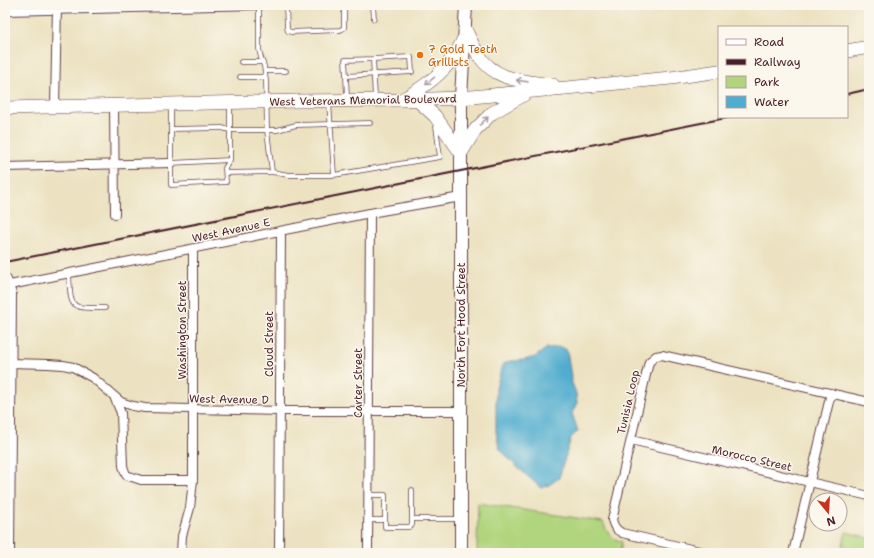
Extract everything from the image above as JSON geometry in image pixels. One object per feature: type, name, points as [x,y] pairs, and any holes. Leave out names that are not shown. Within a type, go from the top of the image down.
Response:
[{"type":"main road","name":"North Fort Hood Street","points":[[460,553],[461,98],[466,5]]},
{"type":"main road","points":[[464,34],[479,56],[499,75],[509,79],[574,88]]},
{"type":"main road","points":[[401,100],[424,86],[440,72],[452,59],[464,34]]},
{"type":"main road","points":[[848,51],[869,48]]},
{"type":"main road","name":"West Veterans Memorial Boulevard","points":[[5,108],[461,98],[671,78],[718,71]]},
{"type":"main road","points":[[416,99],[435,116],[461,153],[475,130],[492,113],[528,92]]},
{"type":"main road","points":[[6,284],[10,294],[6,492],[8,553]]},
{"type":"street","points":[[5,11],[57,8],[259,5]]},
{"type":"street","points":[[55,106],[57,8]]},
{"type":"street","points":[[114,105],[115,214]]},
{"type":"street","points":[[5,167],[171,163]]},
{"type":"street","name":"West Avenue E","points":[[6,284],[193,249],[370,213],[461,197]]},
{"type":"street","name":"Carter Street","points":[[368,553],[370,213]]},
{"type":"street","name":"Cloud Street","points":[[279,553],[281,231]]},
{"type":"street","name":"Washington Street","points":[[181,553],[182,536],[190,508],[193,480],[193,249]]},
{"type":"street","name":"Tunisia Loop","points":[[708,553],[622,533],[613,526],[612,520],[649,362],[656,356],[662,355],[869,402]]},
{"type":"street","name":"West Avenue D","points":[[9,363],[48,364],[73,367],[93,378],[121,402],[145,408],[280,411],[461,411]]},
{"type":"street","points":[[793,553],[831,393]]},
{"type":"street","points":[[113,396],[121,413],[123,466],[126,475],[141,480],[193,480]]},
{"type":"street","name":"Morocco Street","points":[[631,440],[869,496]]},
{"type":"lane","points":[[264,5],[259,5],[259,49],[265,71],[267,130],[272,172]]},
{"type":"lane","points":[[286,5],[287,28],[288,31],[291,32],[340,30],[344,28],[344,5]]},
{"type":"lane","points":[[373,5],[374,19]]},
{"type":"lane","points":[[346,76],[412,72],[411,56],[345,60],[347,101]]},
{"type":"lane","points":[[373,59],[375,100]]},
{"type":"lane","points":[[241,62],[262,62]]},
{"type":"lane","points":[[265,71],[286,71]]},
{"type":"lane","points":[[240,77],[265,77]]},
{"type":"lane","points":[[328,101],[334,176]]},
{"type":"lane","points":[[171,104],[171,185],[226,182],[225,168],[230,160],[230,103]]},
{"type":"lane","points":[[226,173],[272,172],[289,176],[334,176],[440,157],[435,116]]},
{"type":"lane","points":[[171,128],[276,130],[296,125],[370,123]]},
{"type":"lane","points":[[171,163],[230,160]]},
{"type":"lane","points":[[69,272],[70,295],[72,303],[76,307],[105,308]]},
{"type":"lane","points":[[369,495],[385,495],[385,527],[409,527],[412,525],[412,490]]},
{"type":"lane","points":[[412,519],[461,519]]},
{"type":"lane","points":[[368,520],[385,520]]},
{"type":"green space","points":[[478,503],[603,522],[610,535],[622,542],[620,553],[477,553]]},
{"type":"green space","points":[[846,532],[869,538],[869,553],[841,553]]},
{"type":"water","points":[[561,347],[567,350],[572,383],[576,393],[577,403],[572,413],[578,431],[571,438],[559,478],[549,485],[541,488],[515,465],[499,448],[496,432],[496,388],[502,365],[510,361],[524,360],[535,357],[547,348]]},
{"type":"railway","points":[[848,94],[869,89]]},
{"type":"railway","points":[[5,262],[726,118]]},
{"type":"place","name":"7 Gold Teeth Grillists","points":[[420,55]]}]
